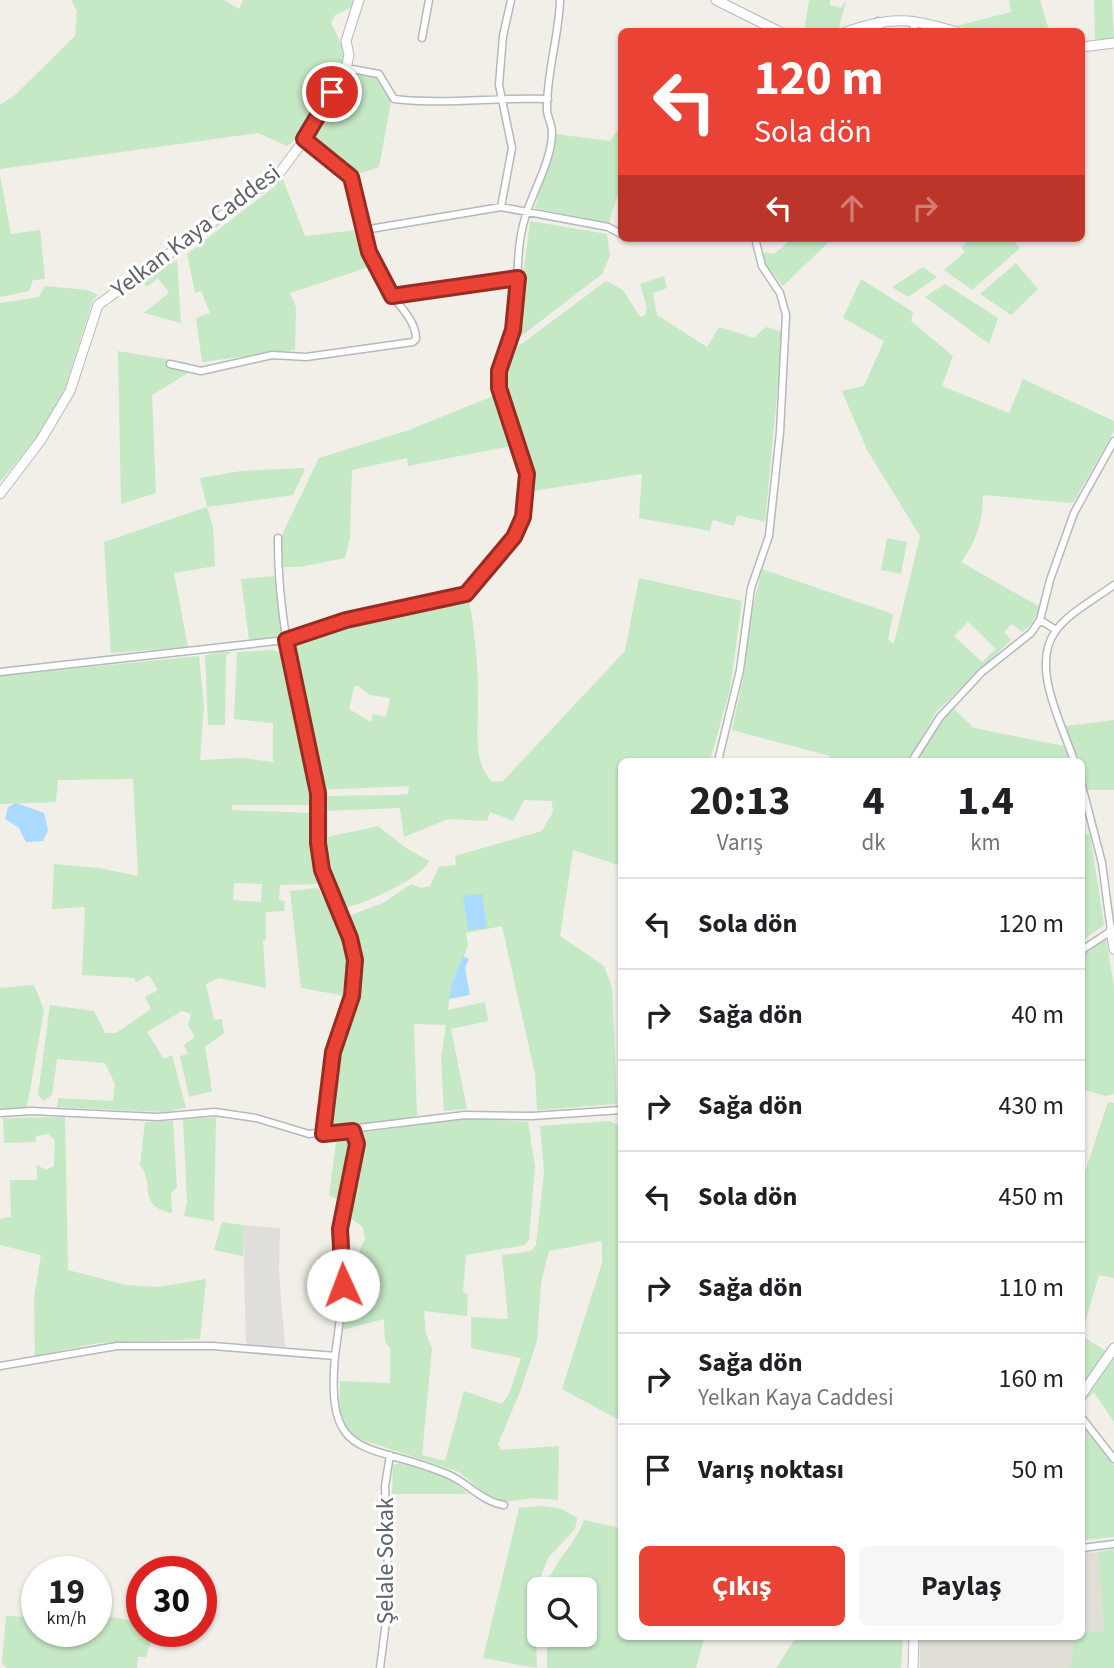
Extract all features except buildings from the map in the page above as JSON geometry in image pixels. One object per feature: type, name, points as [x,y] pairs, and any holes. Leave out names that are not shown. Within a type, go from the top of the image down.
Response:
[{"type":"street","name":"Yelkan Kaya Caddesi","points":[[0,494],[41,440],[70,391],[98,305],[278,175],[304,139],[346,68],[349,55],[346,41],[359,0]]},
{"type":"street","points":[[422,38],[429,0]]},
{"type":"street","points":[[500,207],[512,148],[500,97],[503,36],[511,0]]},
{"type":"street","points":[[0,672],[286,640],[346,620],[466,594],[514,537],[524,510],[527,474],[499,388],[499,371],[513,330],[527,213],[552,131],[547,113],[560,0]]},
{"type":"street","points":[[716,0],[772,28]]},
{"type":"street","points":[[912,20],[914,28]]},
{"type":"street","points":[[858,28],[878,21],[912,20],[942,28]]},
{"type":"street","points":[[878,21],[879,28]]},
{"type":"street","points":[[1085,47],[1114,43]]},
{"type":"street","points":[[346,68],[379,74],[394,99],[420,102],[500,97],[548,99]]},
{"type":"street","points":[[170,364],[201,371],[272,355],[306,357],[413,342],[416,339],[415,330],[392,296],[369,252],[351,177],[304,139]]},
{"type":"street","points":[[363,230],[500,207],[608,227],[618,232]]},
{"type":"street","points":[[719,758],[740,670],[751,589],[769,536],[780,432],[786,315],[780,293],[762,266],[756,242]]},
{"type":"street","points":[[392,296],[518,278]]},
{"type":"street","points":[[914,758],[940,717],[982,672],[1031,633],[1040,620],[1050,580],[1074,513],[1114,441]]},
{"type":"street","points":[[278,538],[278,581],[286,640],[318,793],[318,843],[322,870],[350,938],[355,960],[352,996],[333,1052],[323,1134]]},
{"type":"street","points":[[1073,758],[1048,687],[1049,648],[1056,630],[1114,585]]},
{"type":"street","points":[[1040,620],[1056,630]]},
{"type":"street","points":[[1085,798],[1102,863],[1114,949]]},
{"type":"street","points":[[1085,948],[1112,930]]},
{"type":"street","points":[[0,1113],[32,1111],[158,1117],[215,1112],[256,1118],[309,1135],[465,1115],[532,1116],[618,1110]]},
{"type":"street","points":[[353,1131],[357,1151],[340,1229],[344,1268],[335,1356],[334,1408],[338,1424],[349,1438],[445,1473],[490,1501],[504,1505]]},
{"type":"street","points":[[0,1366],[117,1346],[213,1346],[335,1356]]},
{"type":"street","points":[[1085,1390],[1114,1348]]},
{"type":"street","points":[[1085,1422],[1114,1460]]},
{"type":"street","name":"Şelale Sokak","points":[[380,1668],[389,1598],[385,1486],[390,1455]]},
{"type":"street","points":[[1085,1548],[1114,1544]]},
{"type":"street","points":[[914,1640],[914,1668]]},
{"type":"shaded area","points":[[243,1225],[280,1228],[279,1271],[285,1347],[246,1345]]},
{"type":"shaded area","points":[[1098,1552],[1104,1632],[1085,1632],[1085,1553]]},
{"type":"shaded area","points":[[920,1640],[1074,1640],[1070,1668],[920,1668]]},
{"type":"green space","points":[[71,0],[224,0],[239,9],[243,0],[353,0],[352,7],[335,15],[331,23],[343,50],[342,68],[321,106],[287,146],[258,133],[0,169],[0,105],[15,95],[75,36],[77,11]]},
{"type":"green space","points":[[809,0],[830,0],[830,5],[841,8],[846,0],[839,28],[804,28]]},
{"type":"green space","points":[[1009,0],[1040,0],[1048,28],[956,26],[1011,12]]},
{"type":"green space","points":[[1094,0],[1112,0],[1114,39],[1095,39]]},
{"type":"green space","points":[[347,71],[376,77],[391,102],[379,167],[362,173],[354,172],[310,137]]},
{"type":"green space","points":[[618,130],[618,193],[609,223],[535,208],[555,134],[610,141]]},
{"type":"green space","points":[[0,175],[11,234],[40,230],[45,279],[33,280],[29,291],[0,297]]},
{"type":"green space","points":[[282,177],[305,236],[356,230],[372,266],[290,293],[296,307],[295,350],[202,362],[196,318],[210,313],[201,291],[195,293],[187,254],[274,187]]},
{"type":"green space","points":[[530,221],[607,234],[610,256],[602,274],[520,337],[516,332]]},
{"type":"green space","points":[[788,242],[829,242],[783,286],[762,260],[765,252],[774,254]]},
{"type":"green space","points":[[967,242],[1015,242],[1020,248],[972,290],[944,270],[965,252],[961,247]]},
{"type":"green space","points":[[177,260],[181,323],[144,313],[169,293],[158,278],[147,287],[141,279]]},
{"type":"green space","points":[[1016,263],[1038,289],[1011,315],[980,294]]},
{"type":"green space","points":[[923,267],[937,277],[908,297],[892,287]]},
{"type":"green space","points":[[664,276],[667,288],[653,293],[657,315],[707,347],[719,327],[754,338],[766,327],[783,332],[765,522],[737,515],[734,526],[713,520],[710,531],[639,518],[642,474],[533,491],[528,462],[501,388],[512,351],[606,281],[623,290],[640,317],[645,315],[647,307],[640,284]]},
{"type":"green space","points":[[861,279],[913,312],[911,321],[953,356],[942,386],[1009,413],[1023,379],[1114,421],[1114,431],[1073,503],[983,495],[978,531],[961,562],[1040,607],[1028,627],[1022,632],[1012,624],[1004,632],[1011,640],[936,712],[910,758],[829,758],[830,756],[732,730],[745,669],[748,626],[762,569],[893,614],[888,640],[894,644],[920,536],[867,450],[842,391],[864,386],[884,341],[843,318]],"holes":[[[968,622],[996,649],[982,662],[954,636]]]},
{"type":"green space","points":[[945,284],[998,318],[989,344],[925,297]]},
{"type":"green space","points":[[45,286],[87,290],[98,295],[93,300],[63,394],[38,436],[0,482],[0,303],[39,297]]},
{"type":"green space","points":[[118,351],[184,362],[198,367],[152,395],[156,493],[121,504]]},
{"type":"green space","points":[[493,396],[511,446],[408,466],[407,458],[352,470],[350,537],[345,558],[300,567],[281,567],[281,537],[319,458],[409,430]]},
{"type":"green space","points":[[305,470],[293,495],[207,507],[200,478],[241,471]]},
{"type":"green space","points":[[207,507],[213,527],[215,566],[174,573],[188,647],[111,653],[104,542]]},
{"type":"green space","points":[[887,538],[907,542],[901,574],[881,570]]},
{"type":"green space","points":[[274,576],[282,633],[275,637],[249,640],[241,579]]},
{"type":"green space","points":[[639,578],[742,601],[730,689],[711,758],[618,758],[618,865],[573,850],[560,936],[604,966],[612,987],[617,1104],[537,1110],[535,1074],[502,926],[466,933],[468,946],[451,985],[448,1010],[485,1002],[488,1021],[451,1029],[467,1109],[444,1111],[441,1058],[446,1025],[414,1024],[417,1116],[362,1127],[340,1127],[331,1124],[328,1091],[358,976],[356,947],[346,917],[383,903],[411,884],[421,888],[430,886],[439,867],[456,865],[455,856],[542,831],[553,812],[552,801],[524,800],[513,821],[490,812],[487,821],[448,819],[404,837],[400,808],[321,811],[322,796],[408,794],[409,786],[319,790],[291,644],[328,629],[469,600],[477,662],[479,753],[485,773],[492,782],[503,781],[625,651]],"holes":[[[357,685],[370,695],[390,698],[386,717],[373,714],[371,722],[349,709],[354,687]]]},
{"type":"green space","points":[[272,650],[284,653],[313,805],[232,805],[232,810],[313,813],[318,884],[280,885],[279,900],[285,901],[284,911],[266,912],[266,939],[263,940],[266,988],[219,978],[206,984],[214,1020],[222,1019],[224,1033],[205,1047],[212,1091],[189,1097],[180,1056],[188,1054],[184,1045],[195,1037],[188,1025],[191,1014],[182,1011],[147,1032],[164,1059],[172,1055],[186,1108],[164,1112],[57,1107],[58,1098],[113,1101],[115,1084],[105,1063],[57,1059],[52,1095],[43,1101],[38,1095],[50,1005],[94,1011],[105,1033],[116,1033],[151,1009],[145,997],[158,990],[149,975],[136,982],[134,978],[82,975],[85,907],[52,909],[54,864],[99,868],[138,876],[133,779],[58,780],[56,802],[0,804],[0,676],[199,656],[204,707],[200,760],[242,758],[273,762],[273,723],[234,719],[237,652]],"holes":[[[234,883],[262,884],[261,902],[233,900]]]},
{"type":"green space","points":[[231,652],[226,656],[225,725],[208,725],[205,655]]},
{"type":"green space","points":[[954,709],[974,728],[1064,746],[1068,758],[918,758],[943,719]]},
{"type":"green space","points":[[1114,720],[1114,790],[1085,790],[1085,758],[1076,758],[1066,726]]},
{"type":"green space","points":[[378,826],[406,848],[429,861],[404,883],[365,902],[344,908],[329,885],[323,838]]},
{"type":"green space","points":[[1090,834],[1104,925],[1085,939],[1085,835]]},
{"type":"green space","points":[[318,888],[343,940],[348,967],[346,996],[301,988],[290,891]]},
{"type":"green space","points":[[1106,939],[1114,986],[1114,1094],[1106,1096],[1085,1090],[1085,953]]},
{"type":"green space","points":[[34,985],[44,1010],[27,1107],[0,1109],[0,988]]},
{"type":"green space","points":[[1108,1102],[1114,1103],[1114,1278],[1099,1275],[1085,1323],[1085,1172]]},
{"type":"green space","points":[[65,1117],[68,1270],[126,1285],[157,1287],[206,1279],[200,1339],[98,1343],[35,1356],[34,1298],[41,1255],[0,1245],[0,1219],[11,1217],[10,1180],[37,1180],[37,1165],[46,1170],[54,1166],[55,1140],[48,1134],[36,1136],[36,1142],[4,1143],[3,1118]]},
{"type":"green space","points":[[216,1117],[214,1221],[184,1216],[187,1202],[183,1119]]},
{"type":"green space","points":[[463,1118],[528,1122],[535,1166],[529,1239],[525,1245],[466,1255],[463,1292],[468,1294],[467,1316],[424,1311],[426,1334],[432,1348],[422,1455],[445,1461],[464,1391],[502,1404],[509,1394],[521,1358],[471,1348],[471,1317],[508,1319],[502,1255],[531,1251],[536,1245],[544,1172],[540,1126],[610,1121],[618,1125],[618,1419],[562,1389],[602,1263],[602,1241],[549,1251],[541,1283],[537,1341],[520,1392],[498,1444],[501,1450],[559,1446],[558,1500],[535,1498],[501,1502],[488,1496],[459,1472],[351,1436],[339,1420],[340,1381],[390,1383],[390,1348],[385,1342],[384,1319],[342,1330],[346,1260],[356,1259],[365,1239],[363,1227],[347,1216],[362,1151],[360,1133]]},
{"type":"green space","points":[[173,1121],[177,1187],[171,1193],[172,1213],[161,1210],[150,1200],[147,1180],[140,1165],[145,1122]]},
{"type":"green space","points":[[350,1135],[344,1201],[337,1227],[339,1200],[329,1195],[337,1136]]},
{"type":"green space","points":[[222,1222],[243,1225],[243,1256],[214,1250]]},
{"type":"green space","points":[[1085,1338],[1106,1351],[1085,1382]]},
{"type":"green space","points":[[1114,1358],[1114,1422],[1094,1392],[1085,1401],[1085,1396]]},
{"type":"green space","points":[[1085,1430],[1114,1466],[1114,1537],[1085,1540]]},
{"type":"green space","points":[[400,1463],[448,1478],[468,1494],[392,1494],[393,1465]]},
{"type":"green space","points":[[542,1506],[562,1509],[577,1518],[575,1529],[548,1558],[540,1577],[527,1577],[527,1647],[536,1647],[537,1668],[483,1658],[519,1508]]},
{"type":"green space","points":[[584,1520],[618,1527],[618,1640],[704,1640],[696,1668],[547,1668],[547,1647],[597,1647],[597,1577],[550,1577]]},
{"type":"green space","points":[[1114,1549],[1114,1668],[1070,1668],[1074,1640],[1085,1640],[1085,1632],[1104,1632],[1098,1552]]},
{"type":"green space","points":[[6,1616],[21,1616],[21,1647],[112,1647],[112,1617],[126,1619],[126,1647],[149,1647],[146,1657],[138,1657],[137,1668],[6,1668],[2,1662]]},
{"type":"green space","points":[[794,1640],[903,1640],[901,1668],[776,1668]]},
{"type":"water","points":[[16,803],[44,813],[48,830],[43,841],[26,842],[19,828],[5,819],[8,807]]},
{"type":"water","points":[[482,894],[487,928],[468,930],[463,896]]},
{"type":"water","points":[[463,956],[469,959],[465,968],[470,995],[449,999],[451,985]]},
{"type":"route","points":[[332,92],[304,139],[351,177],[369,252],[392,296],[518,278],[513,330],[499,371],[499,388],[528,480],[523,517],[514,537],[466,594],[377,612],[327,625],[286,640],[297,704],[318,793],[318,843],[322,870],[350,938],[355,960],[352,996],[333,1052],[323,1111],[323,1134],[353,1131],[357,1144],[340,1229],[343,1285]]}]
